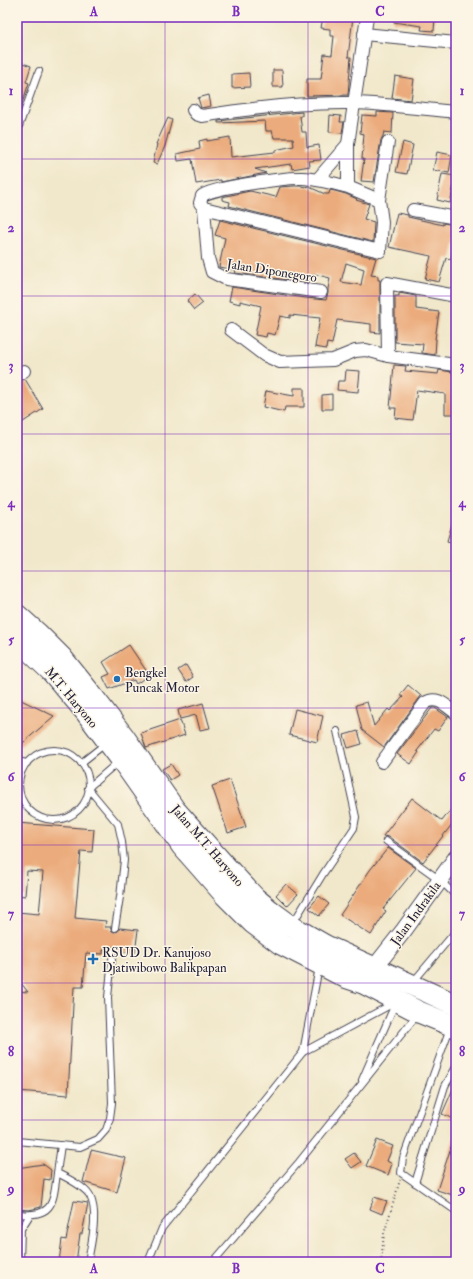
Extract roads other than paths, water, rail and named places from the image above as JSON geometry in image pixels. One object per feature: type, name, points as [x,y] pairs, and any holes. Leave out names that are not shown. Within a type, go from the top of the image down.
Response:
[{"type":"highway","name":"Jalan M.T. Haryono","points":[[17,615],[62,658],[87,689],[182,846],[253,923],[281,944],[345,977],[368,975],[411,984],[454,1019]]},
{"type":"highway","name":"M.T. Haryono","points":[[17,639],[52,672],[108,741],[127,754]]},
{"type":"highway","name":"Jalan M.T. Haryono","points":[[127,754],[175,810],[255,898],[291,926],[326,946],[368,975],[397,1001],[419,1012],[454,1019]]},
{"type":"street","points":[[348,187],[348,144],[367,17]]},
{"type":"street","points":[[364,34],[456,44]]},
{"type":"street","points":[[193,110],[196,114],[202,116],[245,109],[297,104],[354,104],[456,112]]},
{"type":"street","points":[[379,200],[348,187],[317,180],[290,178],[252,183],[210,192],[204,194],[200,199],[200,202],[204,208],[380,251],[382,222],[379,200],[388,142]]},
{"type":"street","points":[[317,180],[348,144]]},
{"type":"street","name":"Jalan Diponegoro","points":[[204,208],[208,258],[212,272],[219,277],[226,279],[321,292]]},
{"type":"street","points":[[413,210],[456,218]]},
{"type":"street","points":[[388,356],[387,283],[456,296]]},
{"type":"street","points":[[231,330],[264,355],[280,362],[333,360],[355,352],[366,350],[388,356],[456,365]]},
{"type":"street","points":[[382,762],[425,703],[429,700],[438,700],[456,713]]},
{"type":"street","name":"Jalan Indrakila","points":[[368,975],[404,930],[456,858]]},
{"type":"lane","points":[[17,132],[39,71]]},
{"type":"lane","points":[[291,926],[323,874],[354,828],[356,817],[338,731]]},
{"type":"lane","points":[[81,763],[108,741]]},
{"type":"lane","points":[[54,750],[73,756],[81,763],[86,771],[88,780],[86,799],[80,808],[71,815],[56,820],[40,817],[30,811],[23,803],[19,793],[18,782],[21,772],[27,762],[39,754],[54,750]]},
{"type":"lane","points":[[88,788],[127,754]]},
{"type":"lane","points":[[17,761],[27,762]]},
{"type":"lane","points":[[88,788],[118,824],[122,842],[124,860],[115,928]]},
{"type":"lane","points":[[386,841],[440,880],[456,896]]},
{"type":"lane","points":[[411,984],[456,931]]},
{"type":"lane","points":[[17,1141],[80,1147],[98,1138],[106,1130],[110,1118],[112,1103],[108,997],[113,951]]},
{"type":"lane","points":[[303,1052],[320,964]]},
{"type":"lane","points":[[148,1262],[162,1228],[303,1052],[397,1001]]},
{"type":"lane","points":[[358,1087],[397,1001]]},
{"type":"lane","points":[[213,1262],[299,1162],[419,1012]]},
{"type":"lane","points":[[454,1019],[404,1158],[402,1173],[456,1211]]},
{"type":"lane","points":[[415,1183],[445,1086],[456,1067]]},
{"type":"lane","points":[[17,1214],[40,1214],[47,1209],[51,1203],[55,1188],[61,1145]]},
{"type":"lane","points":[[57,1173],[71,1180],[90,1196],[93,1207],[94,1221],[88,1262]]},
{"type":"lane","points":[[20,1262],[19,1229],[30,1215]]},
{"type":"place","name":"Bengkel Puncak Motor","points":[[117,679]]},
{"type":"place","name":"RSUD Dr. Kanujoso Djatiwibowo Balikpapan","points":[[93,959]]}]
